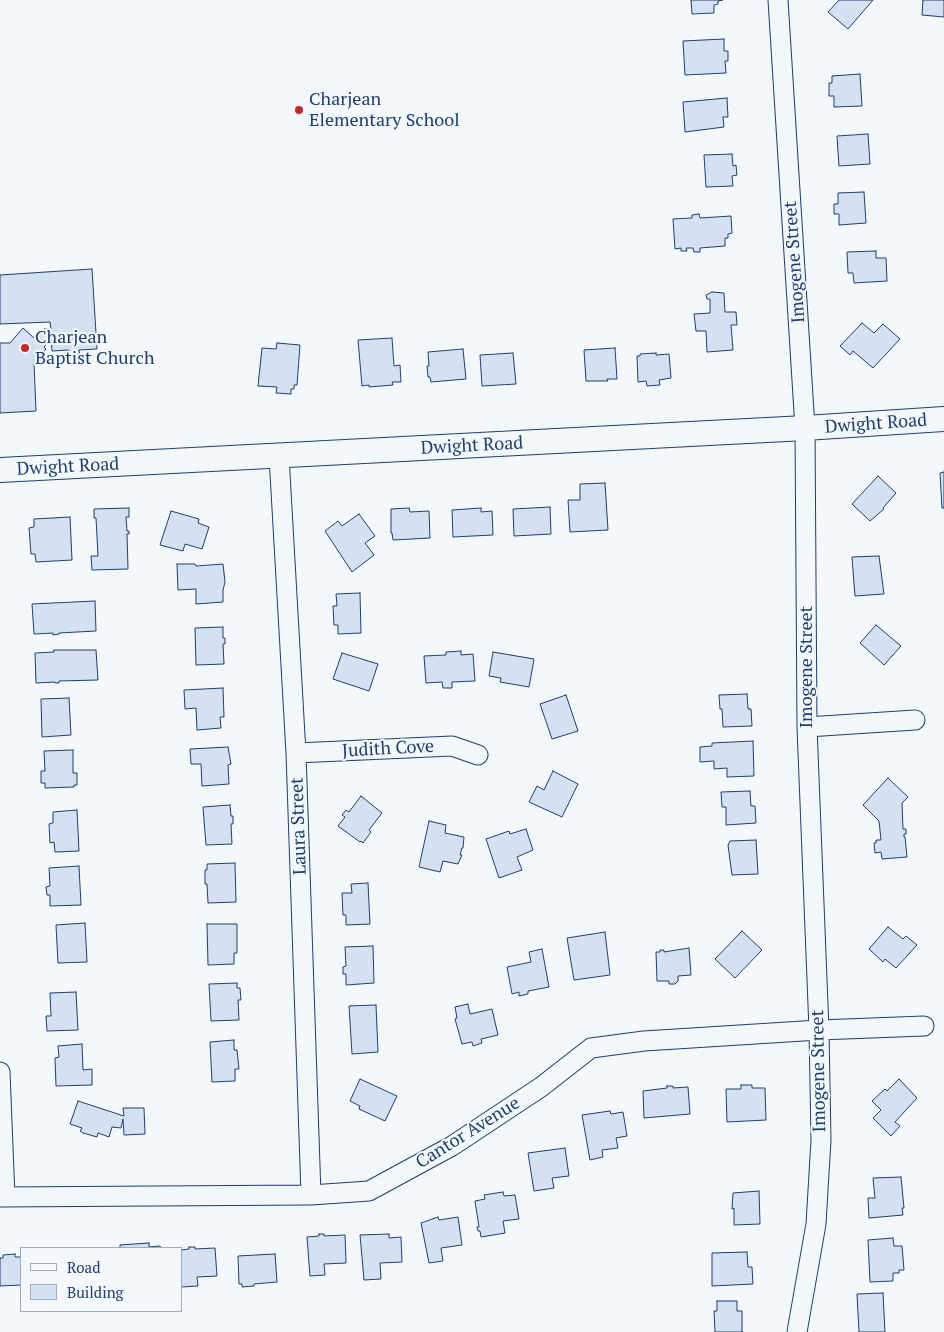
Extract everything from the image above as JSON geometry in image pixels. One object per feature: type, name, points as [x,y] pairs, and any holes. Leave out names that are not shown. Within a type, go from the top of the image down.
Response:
[{"type":"street","name":"Imogene Street","points":[[778,0],[806,428],[807,727],[819,1030],[821,1140],[820,1181],[812,1252],[797,1332]]},
{"type":"street","name":"Dwight Road","points":[[0,470],[806,428],[944,419]]},
{"type":"street","name":"Laura Street","points":[[279,456],[296,753],[311,1195]]},
{"type":"street","points":[[807,727],[915,720]]},
{"type":"street","name":"Judith Cove","points":[[296,753],[452,746],[478,754]]},
{"type":"street","name":"Cantor Avenue","points":[[3,1197],[311,1195],[370,1191],[452,1146],[541,1087],[591,1048],[644,1041],[819,1030],[924,1026]]},
{"type":"street","points":[[0,1072],[3,1197]]},
{"type":"building","points":[[691,0],[723,0],[718,1],[718,4],[714,5],[714,13],[692,14]]},
{"type":"building","points":[[839,0],[873,0],[848,29],[828,12]]},
{"type":"building","points":[[923,0],[944,0],[944,17],[922,15]]},
{"type":"building","points":[[724,39],[724,51],[728,51],[728,61],[725,61],[726,73],[685,75],[683,41]]},
{"type":"building","points":[[860,74],[862,106],[834,107],[834,96],[829,96],[829,83],[832,83],[832,76]]},
{"type":"building","points":[[727,98],[728,117],[723,117],[724,127],[685,132],[683,102]]},
{"type":"building","points":[[868,134],[870,164],[839,166],[837,136]]},
{"type":"building","points":[[732,154],[733,166],[736,165],[737,175],[732,176],[733,186],[706,187],[704,155]]},
{"type":"building","points":[[864,192],[866,223],[839,225],[839,214],[834,214],[834,204],[838,204],[838,193]]},
{"type":"building","points":[[699,214],[700,218],[731,216],[732,233],[728,234],[728,238],[725,238],[725,246],[700,248],[700,252],[694,252],[693,248],[686,248],[687,251],[681,251],[681,248],[675,249],[673,219],[692,218],[692,215]]},
{"type":"building","points":[[876,251],[876,258],[886,258],[887,281],[854,283],[853,273],[848,273],[847,252]]},
{"type":"building","points":[[92,269],[97,349],[79,350],[80,357],[69,358],[69,350],[52,351],[51,340],[34,363],[36,411],[0,413],[0,343],[10,343],[23,328],[35,339],[44,329],[51,329],[50,322],[0,324],[0,275]]},
{"type":"building","points":[[712,292],[724,293],[725,312],[736,312],[737,325],[731,325],[733,350],[707,352],[706,331],[696,331],[694,314],[710,313],[710,299],[707,299],[706,295]]},
{"type":"building","points":[[862,323],[874,333],[883,324],[900,339],[873,368],[853,351],[850,355],[840,346]]},
{"type":"building","points":[[392,338],[394,366],[400,365],[401,382],[392,382],[393,385],[362,386],[358,340]]},
{"type":"building","points":[[277,343],[300,345],[297,385],[294,385],[294,389],[291,389],[291,394],[276,393],[277,387],[258,386],[262,348],[276,349]]},
{"type":"building","points":[[615,348],[617,379],[586,381],[584,350]]},
{"type":"building","points":[[463,349],[466,379],[431,382],[430,377],[428,377],[428,352]]},
{"type":"building","points":[[513,353],[516,384],[482,386],[480,355]]},
{"type":"building","points":[[656,353],[656,355],[669,354],[671,378],[659,380],[660,385],[647,386],[646,381],[638,382],[637,356],[640,356],[640,354]]},
{"type":"building","points":[[944,472],[944,508],[942,508],[940,473]]},
{"type":"building","points":[[878,476],[896,493],[884,509],[870,521],[852,504]]},
{"type":"building","points":[[605,483],[608,530],[570,532],[568,500],[580,500],[580,484]]},
{"type":"building","points":[[550,507],[551,534],[514,536],[513,509]]},
{"type":"building","points":[[129,508],[129,517],[126,517],[127,531],[129,531],[129,534],[127,534],[128,569],[92,570],[91,556],[98,556],[94,509]]},
{"type":"building","points":[[409,508],[410,512],[429,511],[430,538],[393,540],[391,533],[391,509]]},
{"type":"building","points":[[481,508],[481,512],[492,511],[493,535],[453,537],[452,510]]},
{"type":"building","points":[[171,511],[199,519],[198,523],[209,527],[202,549],[185,544],[183,551],[160,545]]},
{"type":"building","points":[[359,514],[375,536],[365,543],[374,555],[352,572],[325,531],[338,521],[342,526]]},
{"type":"building","points":[[70,517],[72,560],[36,562],[35,554],[31,554],[29,528],[34,527],[34,519]]},
{"type":"building","points":[[879,556],[884,594],[855,596],[852,557]]},
{"type":"building","points":[[177,564],[195,564],[196,566],[223,564],[225,582],[223,602],[196,604],[196,589],[178,590]]},
{"type":"building","points":[[360,593],[361,633],[338,634],[338,625],[334,625],[333,606],[337,606],[336,594]]},
{"type":"building","points":[[95,601],[96,631],[53,635],[53,633],[34,634],[32,604]]},
{"type":"building","points":[[876,625],[901,646],[884,665],[860,643]]},
{"type":"building","points":[[223,627],[223,638],[225,638],[225,644],[223,644],[224,664],[196,665],[195,628]]},
{"type":"building","points":[[54,650],[96,650],[98,680],[36,683],[35,653],[54,652]]},
{"type":"building","points":[[461,651],[461,655],[473,654],[475,681],[452,682],[452,688],[443,688],[442,682],[426,683],[424,656],[446,655],[446,652]]},
{"type":"building","points":[[493,652],[534,659],[529,687],[500,682],[501,678],[489,676]]},
{"type":"building","points":[[342,653],[378,664],[369,691],[333,679]]},
{"type":"building","points":[[223,688],[224,717],[220,717],[221,728],[197,730],[196,708],[185,709],[184,690]]},
{"type":"building","points":[[747,694],[748,709],[751,709],[752,726],[723,727],[719,695]]},
{"type":"building","points":[[566,695],[578,731],[552,739],[540,704]]},
{"type":"building","points":[[69,698],[71,735],[42,737],[41,699]]},
{"type":"building","points":[[753,741],[754,776],[727,777],[727,768],[714,769],[714,761],[700,762],[700,747],[712,746],[712,743]]},
{"type":"building","points":[[228,747],[231,764],[228,765],[229,784],[202,786],[201,764],[191,764],[190,749]]},
{"type":"building","points":[[73,750],[73,773],[77,773],[77,785],[74,785],[74,787],[45,788],[45,783],[41,783],[41,771],[45,771],[44,751]]},
{"type":"building","points":[[553,771],[578,784],[562,817],[529,802],[537,786],[544,790]]},
{"type":"building","points":[[888,778],[908,797],[902,803],[903,829],[906,829],[904,837],[907,857],[882,859],[881,852],[875,853],[874,843],[876,843],[876,840],[881,840],[879,821],[863,805]]},
{"type":"building","points":[[750,791],[751,806],[755,806],[756,823],[726,825],[726,807],[722,807],[721,792]]},
{"type":"building","points":[[361,796],[382,813],[369,830],[371,832],[363,843],[338,826],[345,817],[342,815],[346,810],[349,812]]},
{"type":"building","points":[[230,805],[231,816],[233,816],[233,824],[231,824],[232,844],[206,845],[203,807]]},
{"type":"building","points":[[77,810],[79,851],[55,852],[54,842],[50,843],[49,824],[53,823],[53,812]]},
{"type":"building","points":[[429,821],[446,825],[445,833],[464,837],[460,855],[462,855],[458,864],[443,861],[440,872],[419,867]]},
{"type":"building","points":[[526,829],[533,850],[517,857],[522,870],[499,878],[486,839],[509,831],[510,834]]},
{"type":"building","points":[[756,840],[758,874],[732,875],[728,845],[730,841]]},
{"type":"building","points":[[235,863],[236,902],[208,903],[207,884],[205,884],[207,864]]},
{"type":"building","points":[[79,866],[81,905],[50,906],[50,895],[47,895],[46,887],[50,886],[49,868]]},
{"type":"building","points":[[368,883],[370,924],[346,925],[346,915],[343,915],[342,893],[352,893],[351,884]]},
{"type":"building","points":[[85,923],[87,962],[58,963],[56,925]]},
{"type":"building","points":[[207,924],[237,924],[237,953],[234,953],[234,964],[208,965]]},
{"type":"building","points":[[888,927],[903,939],[906,936],[917,945],[896,968],[885,959],[883,962],[869,949]]},
{"type":"building","points":[[742,931],[762,950],[735,978],[715,959]]},
{"type":"building","points":[[605,932],[610,975],[574,980],[567,938]]},
{"type":"building","points":[[373,946],[374,983],[346,985],[346,974],[343,974],[343,967],[346,966],[345,947]]},
{"type":"building","points":[[689,948],[691,975],[678,976],[678,981],[675,984],[669,984],[669,981],[657,981],[656,952],[660,952],[660,950],[664,950],[664,952]]},
{"type":"building","points":[[542,949],[549,987],[528,991],[528,994],[519,996],[519,992],[512,994],[507,967],[531,962],[529,952]]},
{"type":"building","points":[[237,983],[237,988],[240,988],[241,1000],[238,1000],[239,1020],[211,1021],[209,984]]},
{"type":"building","points":[[76,992],[78,1030],[47,1031],[46,1016],[51,1016],[50,993]]},
{"type":"building","points":[[468,1004],[470,1014],[492,1009],[498,1035],[481,1039],[482,1043],[473,1046],[472,1042],[462,1044],[455,1019],[457,1018],[455,1007]]},
{"type":"building","points":[[376,1005],[378,1052],[352,1054],[349,1006]]},
{"type":"building","points":[[234,1040],[234,1050],[237,1050],[239,1069],[235,1069],[235,1081],[212,1082],[210,1042]]},
{"type":"building","points":[[82,1044],[83,1070],[92,1069],[92,1085],[56,1086],[55,1058],[59,1057],[58,1046]]},
{"type":"building","points":[[360,1079],[397,1096],[385,1121],[359,1109],[360,1106],[350,1101]]},
{"type":"building","points":[[899,1079],[917,1098],[895,1122],[900,1126],[891,1136],[873,1118],[881,1110],[872,1101],[885,1089],[887,1091]]},
{"type":"building","points":[[741,1085],[752,1085],[752,1088],[765,1088],[766,1120],[727,1122],[726,1089],[741,1089]]},
{"type":"building","points":[[667,1086],[673,1086],[673,1088],[688,1087],[690,1114],[644,1118],[643,1091],[667,1088]]},
{"type":"building","points":[[78,1101],[124,1116],[123,1108],[144,1108],[145,1134],[124,1135],[123,1119],[121,1128],[112,1127],[109,1137],[98,1133],[97,1137],[83,1133],[80,1131],[82,1128],[70,1124]]},
{"type":"building","points":[[610,1111],[611,1114],[623,1112],[627,1136],[616,1138],[618,1148],[602,1150],[603,1157],[590,1160],[582,1115]]},
{"type":"building","points":[[565,1148],[569,1176],[552,1178],[554,1188],[534,1191],[528,1153]]},
{"type":"building","points":[[901,1177],[903,1215],[869,1218],[868,1198],[875,1198],[873,1178]]},
{"type":"building","points":[[759,1191],[760,1224],[734,1225],[733,1193]]},
{"type":"building","points":[[503,1192],[504,1196],[515,1195],[519,1219],[503,1221],[505,1233],[481,1237],[477,1227],[479,1227],[475,1201],[485,1199],[484,1195]]},
{"type":"building","points":[[438,1217],[439,1220],[458,1217],[462,1245],[441,1248],[443,1261],[429,1263],[421,1223]]},
{"type":"building","points":[[319,1234],[324,1234],[324,1236],[345,1235],[346,1263],[324,1264],[325,1275],[310,1276],[307,1237],[319,1236]]},
{"type":"building","points":[[389,1234],[389,1238],[401,1237],[402,1262],[380,1263],[381,1279],[364,1280],[360,1235]]},
{"type":"building","points":[[893,1238],[894,1246],[902,1246],[904,1270],[899,1270],[899,1273],[893,1273],[893,1281],[870,1282],[868,1240]]},
{"type":"building","points":[[149,1243],[149,1247],[120,1247],[120,1245]]},
{"type":"building","points":[[189,1247],[195,1247],[195,1249],[215,1248],[217,1276],[197,1277],[198,1286],[182,1287],[182,1250],[189,1249]]},
{"type":"building","points":[[747,1252],[748,1267],[752,1267],[753,1284],[712,1286],[712,1253]]},
{"type":"building","points":[[15,1254],[15,1257],[20,1257],[20,1285],[0,1286],[0,1258],[3,1258],[3,1255]]},
{"type":"building","points":[[275,1254],[277,1282],[242,1287],[242,1284],[239,1284],[238,1256]]},
{"type":"building","points":[[883,1293],[885,1332],[859,1332],[857,1294]]},
{"type":"building","points":[[717,1301],[737,1301],[737,1311],[742,1311],[742,1332],[715,1332],[714,1311],[717,1311]]},
{"type":"place","name":"Charjean Elementary School","points":[[299,110]]},
{"type":"place","name":"Charjean Baptist Church","points":[[25,348]]}]
